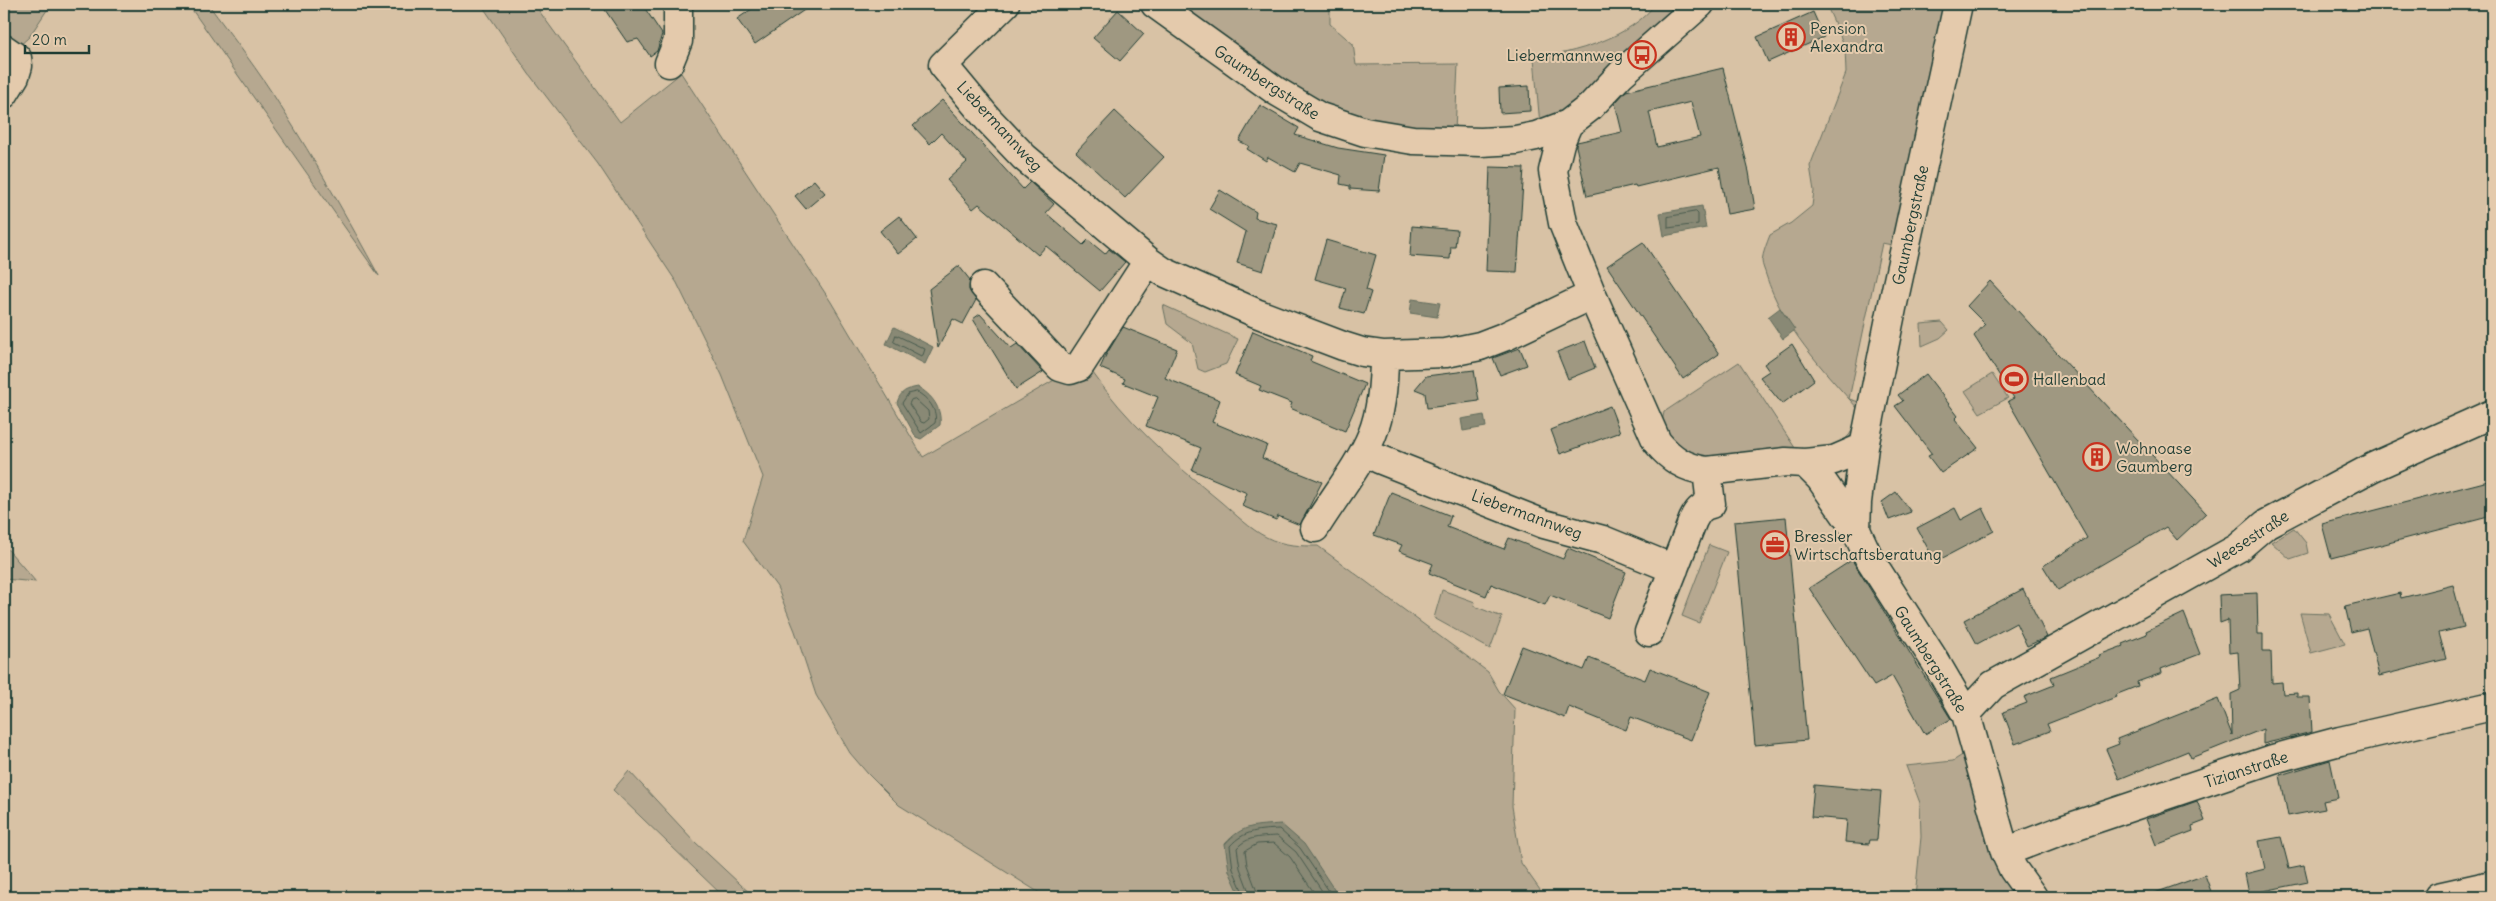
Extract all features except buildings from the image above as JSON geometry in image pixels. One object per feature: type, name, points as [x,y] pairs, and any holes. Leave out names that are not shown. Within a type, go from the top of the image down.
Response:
[{"type":"street","points":[[669,63],[678,41],[678,4]]},
{"type":"street","name":"Liebermannweg","points":[[1004,4],[943,65],[987,118],[1024,157],[1148,261],[1164,272],[1256,313],[1362,352],[1384,355],[1446,353],[1480,346],[1592,296]]},
{"type":"street","name":"Gaumbergstraße","points":[[1155,4],[1276,91],[1320,117],[1365,132],[1413,140],[1516,140],[1536,136],[1568,124],[1590,107],[1621,74],[1700,4]]},
{"type":"street","name":"Gaumbergstraße","points":[[1958,4],[1864,447],[1856,502],[1856,530],[1869,558],[1966,714],[2006,852],[2013,869],[2032,897]]},
{"type":"street","points":[[4,49],[17,58],[18,66],[4,94]]},
{"type":"street","points":[[1568,124],[1560,143],[1553,171],[1563,223],[1592,296],[1657,442],[1674,459],[1696,470],[1707,471],[1786,462],[1805,463],[1834,460],[1864,447]]},
{"type":"street","points":[[1516,140],[1542,159],[1553,171]]},
{"type":"street","points":[[984,286],[1060,367],[1070,370],[1079,366],[1148,261]]},
{"type":"street","points":[[1315,528],[1371,438],[1382,399],[1384,355]]},
{"type":"street","name":"Weesestraße","points":[[1966,714],[1993,685],[2238,548],[2266,524],[2373,467],[2492,414]]},
{"type":"street","name":"Liebermannweg","points":[[1380,459],[1544,524],[1602,540],[1674,569]]},
{"type":"street","points":[[1805,463],[1820,478],[1856,530]]},
{"type":"street","points":[[1649,632],[1698,511],[1710,504],[1707,471]]},
{"type":"street","name":"Tizianstraße","points":[[2006,852],[2273,759],[2340,740],[2492,706]]},
{"type":"street","points":[[2438,897],[2492,885]]},
{"type":"shaded area","points":[[4,4],[51,4],[29,37],[18,47],[4,40]]},
{"type":"shaded area","points":[[188,4],[208,4],[255,68],[307,149],[379,276]]},
{"type":"shaded area","points":[[481,4],[534,4],[620,122],[681,73],[831,302],[923,457],[1061,376],[1090,369],[1119,406],[1151,440],[1248,526],[1266,537],[1285,544],[1318,546],[1488,672],[1499,691],[1515,709],[1512,806],[1521,863],[1545,897],[1046,897],[899,805],[850,753],[816,695],[795,631],[777,587],[743,541],[763,477],[722,375],[677,283],[598,164],[529,74]]},
{"type":"shaded area","points":[[1173,4],[1330,4],[1330,24],[1353,44],[1356,65],[1458,64],[1455,132],[1362,121],[1323,107]]},
{"type":"shaded area","points":[[1655,4],[1682,4],[1599,77],[1582,104],[1540,125],[1534,58],[1566,53],[1617,35],[1645,16]]},
{"type":"shaded area","points":[[1826,4],[1952,4],[1897,246],[1882,243],[1849,399],[1793,330],[1773,294],[1762,261],[1770,235],[1791,223],[1812,206],[1814,191],[1810,166],[1846,73],[1845,47]]},
{"type":"shaded area","points":[[1163,305],[1238,339],[1226,364],[1205,372],[1198,369],[1192,343],[1167,324]]},
{"type":"shaded area","points":[[1942,322],[1949,330],[1940,338],[1922,346],[1921,324]]},
{"type":"shaded area","points":[[1739,362],[1797,451],[1721,462],[1681,453],[1661,427],[1664,412]]},
{"type":"shaded area","points":[[1992,374],[2008,398],[1980,413],[1965,391]]},
{"type":"shaded area","points":[[1849,399],[1866,404],[1855,432],[1845,443],[1838,446],[1816,449],[1841,442],[1850,434],[1859,410]]},
{"type":"shaded area","points":[[2294,528],[2306,543],[2308,553],[2290,559],[2271,542]]},
{"type":"shaded area","points":[[4,545],[36,582],[4,579]]},
{"type":"shaded area","points":[[1709,545],[1727,552],[1699,623],[1682,616]]},
{"type":"shaded area","points":[[1442,590],[1475,602],[1474,606],[1502,617],[1490,649],[1434,618]]},
{"type":"shaded area","points":[[2300,613],[2329,614],[2345,644],[2311,653]]},
{"type":"shaded area","points":[[1970,750],[2029,897],[1915,897],[1921,837],[1920,803],[1906,766],[1953,761]]},
{"type":"shaded area","points":[[629,771],[695,842],[754,897],[724,897],[613,790]]},
{"type":"water","points":[[1702,206],[1706,228],[1664,236],[1660,213]]},
{"type":"water","points":[[1412,299],[1440,303],[1437,317],[1410,313]]},
{"type":"water","points":[[1780,308],[1795,330],[1783,339],[1768,317]]},
{"type":"water","points":[[894,327],[933,347],[925,364],[886,344]]},
{"type":"water","points":[[918,387],[932,398],[938,408],[940,419],[940,425],[921,439],[916,437],[897,403],[904,391]]},
{"type":"water","points":[[1484,415],[1486,427],[1463,431],[1461,419]]},
{"type":"water","points":[[1281,824],[1304,844],[1339,897],[1241,897],[1229,871],[1225,844],[1244,829]]},
{"type":"place","name":"Pension Alexandra","points":[[1791,37]]},
{"type":"place","name":"Liebermannweg","points":[[1642,55]]},
{"type":"place","name":"Hallenbad","points":[[2014,379]]},
{"type":"place","name":"Wohnoase Gaumberg","points":[[2097,457]]},
{"type":"place","name":"Bressler Wirtschaftsberatung","points":[[1775,545]]}]
